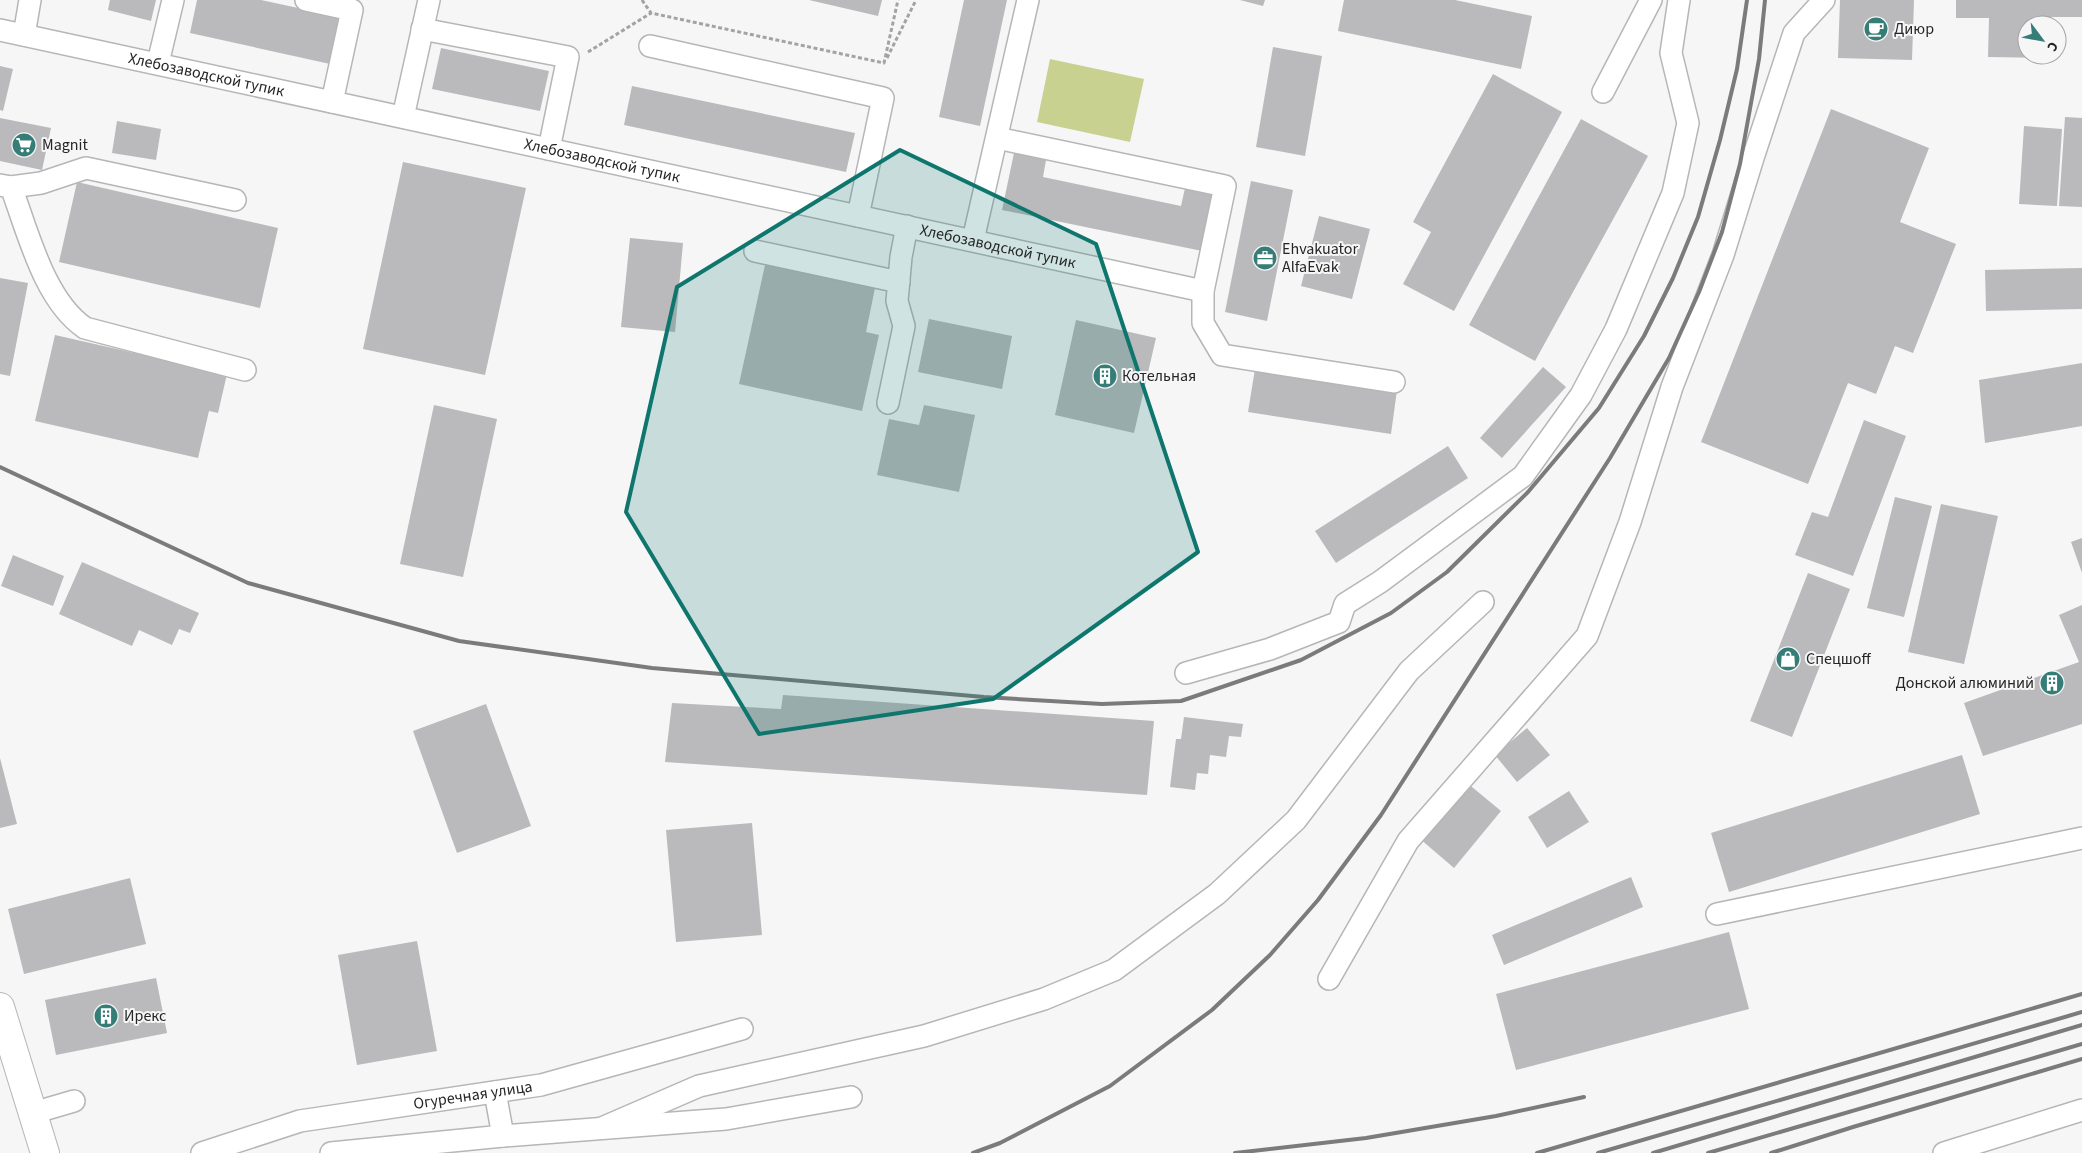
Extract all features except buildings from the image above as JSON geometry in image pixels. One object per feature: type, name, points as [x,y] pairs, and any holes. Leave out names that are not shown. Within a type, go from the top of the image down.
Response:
[{"type":"main road","points":[[0,1007],[45,1153]]},
{"type":"street","points":[[24,35],[30,0]]},
{"type":"street","points":[[158,63],[173,0]]},
{"type":"street","points":[[306,0],[352,10],[332,102]]},
{"type":"street","points":[[403,118],[429,0]]},
{"type":"street","points":[[973,240],[1028,0]]},
{"type":"street","points":[[1603,92],[1650,0]]},
{"type":"street","points":[[1186,673],[1270,649],[1339,622],[1345,604],[1380,582],[1522,476],[1582,394],[1616,329],[1673,193],[1688,123],[1672,53],[1679,0]]},
{"type":"street","points":[[1329,979],[1408,841],[1587,636],[1630,522],[1672,387],[1723,255],[1794,33],[1824,0]]},
{"type":"street","points":[[422,29],[568,56],[549,149]]},
{"type":"street","name":"Хлебозаводской тупик","points":[[0,30],[1203,291]]},
{"type":"street","points":[[650,46],[883,98],[858,216]]},
{"type":"street","points":[[997,138],[1225,186],[1203,291],[1203,324],[1222,355],[1394,382]]},
{"type":"street","points":[[235,200],[86,168],[42,183],[6,186],[48,286],[73,320],[84,328],[245,370]]},
{"type":"street","points":[[888,403],[904,326],[897,301],[901,257],[908,226]]},
{"type":"street","points":[[755,250],[899,282]]},
{"type":"street","points":[[602,1128],[699,1086],[924,1036],[1044,1000],[1114,970],[1217,894],[1296,820],[1409,671],[1483,602]]},
{"type":"street","points":[[1717,914],[2082,838]]},
{"type":"street","name":"Огуречная улица","points":[[202,1153],[300,1121],[541,1085],[742,1028]]},
{"type":"street","points":[[495,1092],[503,1136]]},
{"type":"street","points":[[330,1153],[503,1136],[726,1119],[851,1097]]},
{"type":"street","points":[[33,1113],[74,1101]]},
{"type":"street","points":[[1944,1153],[2082,1110]]},
{"type":"path","points":[[642,0],[651,13],[884,63]]},
{"type":"path","points":[[884,63],[898,0]]},
{"type":"path","points":[[884,63],[916,0]]},
{"type":"path","points":[[566,65],[651,13]]},
{"type":"highlighted area","points":[[900,150],[1096,244],[1198,552],[993,699],[759,734],[626,512],[677,287]]},
{"type":"green space","points":[[1050,59],[1144,79],[1130,142],[1037,122]]},
{"type":"railway","points":[[0,467],[248,583],[459,641],[652,668],[984,697],[1102,704],[1181,701],[1301,660],[1391,613],[1447,572],[1528,492],[1599,408],[1644,336],[1673,278],[1698,217],[1720,140],[1737,69],[1747,0]]},
{"type":"railway","points":[[973,1153],[1000,1143],[1110,1086],[1212,1010],[1270,955],[1318,900],[1381,815],[1610,458],[1669,358],[1699,292],[1722,232],[1740,164],[1759,59],[1765,0]]},
{"type":"railway","points":[[1537,1153],[2082,994]]},
{"type":"railway","points":[[1598,1153],[2082,1012]]},
{"type":"railway","points":[[1653,1153],[2082,1025]]},
{"type":"railway","points":[[1708,1153],[2082,1044]]},
{"type":"railway","points":[[1771,1153],[2082,1059]]},
{"type":"railway","points":[[1235,1153],[1366,1138],[1496,1116],[1584,1097]]},
{"type":"place","name":"Диюр","points":[[1876,29]]},
{"type":"place","name":"Magnit","points":[[24,145]]},
{"type":"place","name":"Ehvakuator AlfaEvak","points":[[1265,258]]},
{"type":"place","name":"Котельная","points":[[1105,376]]},
{"type":"place","name":"Спецшoff","points":[[1788,659]]},
{"type":"place","name":"Донской алюминий","points":[[2052,683]]},
{"type":"place","name":"Ирекс","points":[[106,1016]]}]
